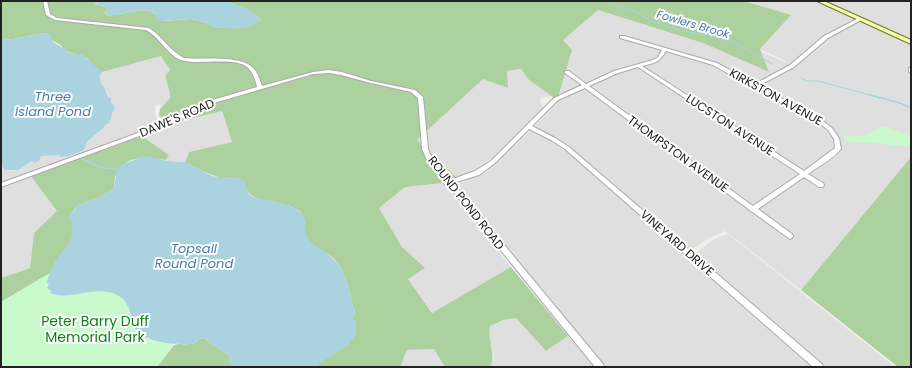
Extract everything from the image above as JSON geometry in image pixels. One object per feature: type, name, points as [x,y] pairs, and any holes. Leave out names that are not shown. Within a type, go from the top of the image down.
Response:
[{"type":"street","points":[[45,1],[48,15],[56,19],[147,29],[154,33],[177,56],[183,59],[236,62],[249,66],[253,71],[260,88]]},
{"type":"street","points":[[820,1],[911,42]]},
{"type":"street","points":[[754,86],[792,66],[826,37],[860,19]]},
{"type":"street","name":"KIRKSTON AVENUE","points":[[622,37],[716,64],[817,119],[835,134],[838,149],[830,157],[753,209]]},
{"type":"street","points":[[448,182],[468,177],[485,168],[529,128],[556,99],[616,72],[658,60],[665,49]]},
{"type":"street","name":"LUCSTON AVENUE","points":[[639,66],[822,185]]},
{"type":"street","name":"DAWE'S ROAD","points":[[1,185],[165,124],[198,106],[313,73],[333,71]]},
{"type":"street","name":"ROUND POND ROAD","points":[[333,71],[356,78],[413,91],[418,94],[421,102],[428,157],[600,367]]},
{"type":"street","name":"THOMPSTON AVENUE","points":[[567,72],[790,236]]},
{"type":"street","name":"VINEYARD DRIVE","points":[[529,128],[553,139],[567,148],[819,367]]},
{"type":"shaded area","points":[[744,1],[911,1],[911,157],[801,290],[725,231],[709,238],[691,250],[688,249],[568,146],[535,126],[556,104],[563,40],[598,10],[703,43],[769,72],[761,52],[803,69],[760,49],[790,15]]},
{"type":"shaded area","points":[[161,56],[170,70],[165,76],[170,98],[161,107],[160,104],[155,106],[155,114],[158,123],[155,127],[1,183],[1,163],[4,170],[17,171],[41,156],[69,156],[85,149],[93,136],[104,125],[111,122],[107,121],[111,117],[114,107],[101,84],[100,76],[102,72]]},
{"type":"shaded area","points":[[521,69],[529,80],[551,96],[541,98],[540,102],[543,107],[540,112],[501,150],[479,169],[457,178],[417,140],[483,79],[507,71]]},
{"type":"shaded area","points":[[222,111],[232,142],[189,152],[185,162],[166,160],[169,155],[142,136],[158,129],[162,124],[162,119],[172,123]]},
{"type":"shaded area","points":[[530,131],[552,141],[564,149],[814,367],[606,367],[456,187],[460,183],[487,171]]},
{"type":"shaded area","points":[[31,176],[44,190],[58,211],[34,233],[30,268],[1,278],[1,187]]},
{"type":"shaded area","points":[[444,183],[511,267],[433,313],[408,279],[424,268],[402,247],[379,208],[405,187]]},
{"type":"shaded area","points":[[728,234],[895,367],[824,367],[697,257],[697,252],[713,240]]},
{"type":"shaded area","points":[[516,318],[546,351],[568,336],[594,367],[491,367],[494,356],[488,337],[490,326],[503,320]]},
{"type":"shaded area","points":[[435,349],[445,367],[400,367],[407,350]]},
{"type":"green space","points":[[1,1],[97,1],[95,4],[108,7],[104,12],[108,16],[142,10],[150,11],[164,21],[191,19],[207,23],[214,27],[227,28],[247,27],[261,20],[248,10],[230,3],[232,1],[744,1],[791,15],[760,49],[769,72],[703,43],[598,10],[563,40],[572,50],[557,100],[529,80],[521,69],[507,71],[508,88],[483,79],[417,140],[457,178],[446,180],[444,183],[405,187],[379,208],[402,247],[425,268],[408,279],[432,313],[511,267],[568,336],[546,351],[516,318],[503,320],[490,326],[489,332],[493,356],[491,367],[445,367],[434,349],[407,350],[400,367],[316,367],[320,362],[348,345],[352,318],[355,313],[346,279],[340,266],[335,260],[312,244],[306,237],[304,218],[302,214],[294,207],[254,197],[249,193],[243,181],[240,179],[222,178],[202,171],[185,162],[189,152],[232,142],[222,111],[172,123],[162,119],[159,115],[160,109],[170,98],[165,76],[170,70],[161,56],[102,72],[99,71],[87,58],[65,51],[61,45],[53,41],[47,33],[1,40]]},
{"type":"green space","points":[[885,126],[911,137],[911,143],[908,146],[847,141],[844,136],[862,136]]},
{"type":"green space","points":[[142,136],[169,155],[166,160],[138,158],[131,160],[120,168],[115,178],[114,188],[101,197],[78,205],[69,216],[73,225],[70,243],[57,260],[50,273],[1,302],[1,278],[30,268],[34,233],[57,211],[31,176]]},
{"type":"green space","points":[[911,157],[911,367],[898,367],[801,290]]},
{"type":"green space","name":"Peter Barry Duff Memorial Park","points":[[50,273],[48,277],[50,293],[67,295],[93,291],[110,292],[119,296],[129,307],[132,313],[134,326],[141,335],[152,340],[174,345],[157,367],[1,367],[1,302]]},
{"type":"green space","points":[[205,338],[229,356],[229,361],[233,367],[157,367],[174,345],[181,343],[181,345],[196,343],[199,339]]},
{"type":"water","points":[[97,1],[232,1],[230,3],[249,10],[261,20],[251,26],[233,29],[214,27],[207,23],[191,19],[160,21],[156,19],[156,15],[150,11],[142,10],[108,16],[105,12],[103,12],[107,10],[108,7],[96,4]]},
{"type":"water","name":"Three Island Pond","points":[[47,33],[52,35],[51,37],[53,42],[65,49],[65,51],[83,55],[102,72],[100,76],[101,84],[103,85],[108,97],[111,98],[111,102],[115,108],[112,113],[111,120],[108,121],[111,122],[105,125],[88,141],[84,150],[69,156],[41,156],[39,161],[35,163],[32,161],[17,171],[4,170],[1,163],[1,40]]},
{"type":"water","name":"Topsail Round Pond","points":[[145,156],[168,161],[185,162],[212,176],[237,177],[245,181],[246,189],[253,197],[285,204],[301,213],[305,220],[306,234],[309,240],[337,262],[345,276],[355,313],[352,318],[356,321],[356,334],[349,344],[316,367],[233,367],[229,361],[229,356],[205,338],[199,339],[196,343],[181,345],[181,343],[173,344],[160,342],[140,334],[134,326],[130,310],[124,300],[119,296],[101,291],[67,295],[50,293],[51,291],[47,288],[49,284],[47,283],[49,274],[56,260],[68,245],[72,235],[72,223],[69,216],[70,213],[73,212],[78,205],[101,197],[114,188],[117,169],[123,164]]},
{"type":"waterway","name":"Fowlers Brook","points":[[610,1],[613,5],[634,11],[649,20],[682,31],[715,36],[745,48],[772,64]]},
{"type":"waterway","name":"Fowlers Brook","points":[[801,78],[807,81],[818,81],[874,96]]},
{"type":"waterway","name":"Fowlers Brook","points":[[870,95],[900,103],[911,108]]},
{"type":"waterway","points":[[81,158],[102,168],[117,169]]}]
